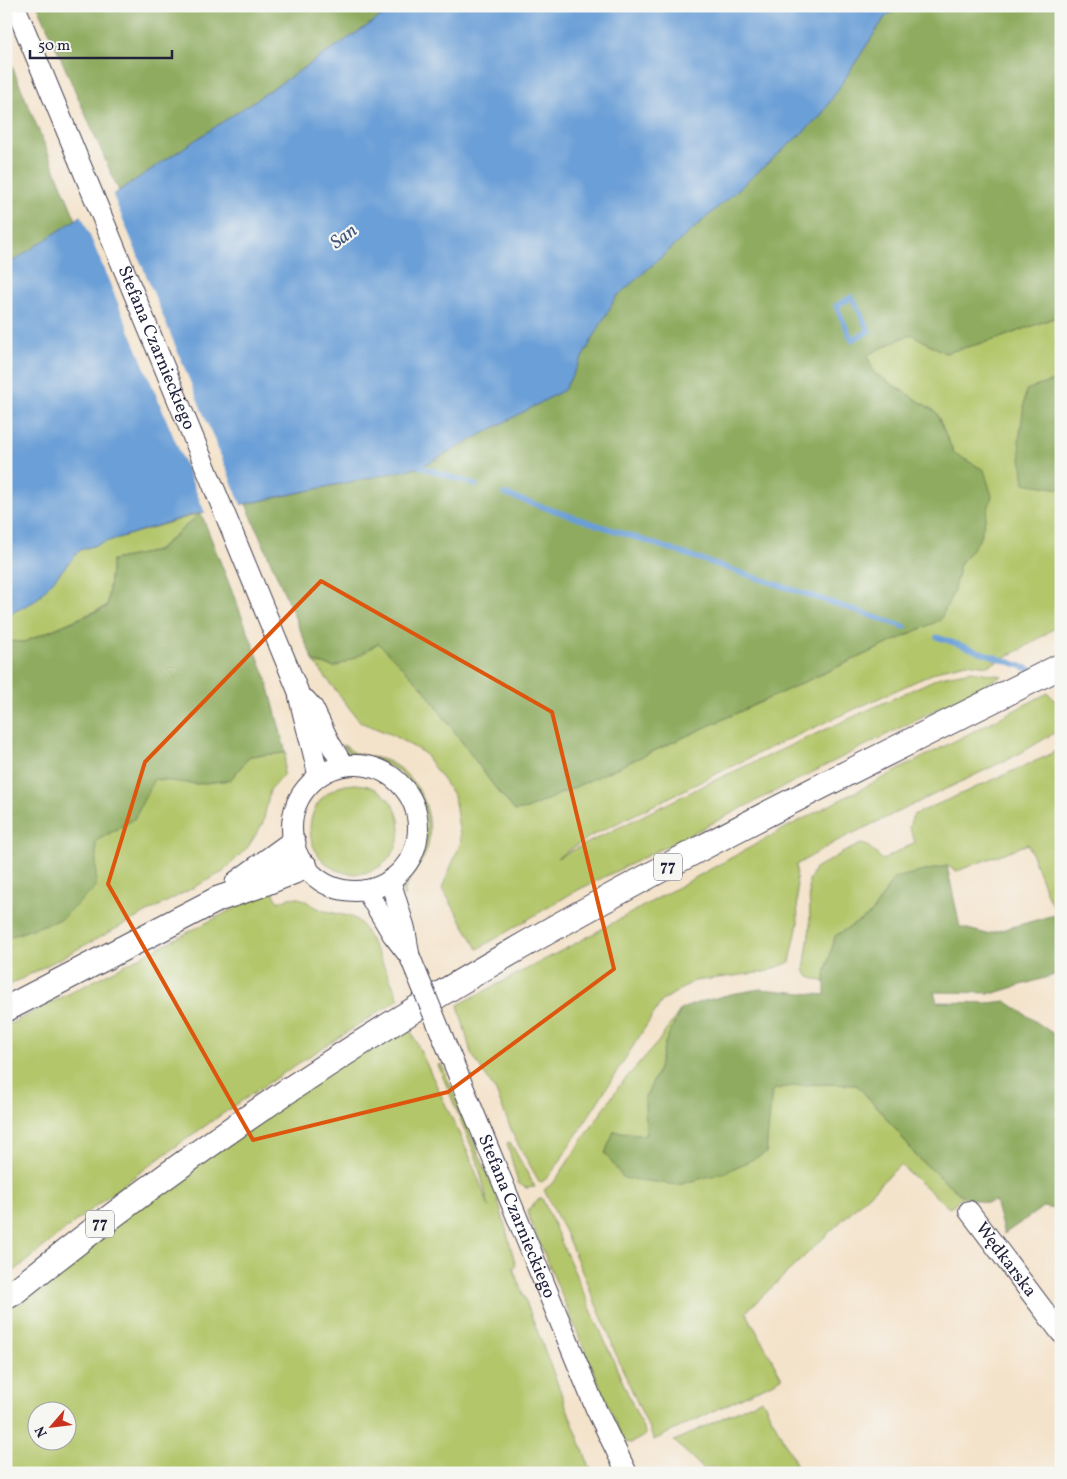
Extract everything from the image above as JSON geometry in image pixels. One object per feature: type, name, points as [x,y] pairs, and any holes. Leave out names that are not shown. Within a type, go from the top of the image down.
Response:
[{"type":"main road","name":"77","points":[[8,1297],[134,1199],[219,1137],[302,1080],[411,1011],[526,944],[636,884],[753,822],[1061,666]]},
{"type":"main road","points":[[218,899],[293,843]]},
{"type":"main road","points":[[6,1008],[218,899],[305,866]]},
{"type":"street","name":"Stefana Czarnieckiego","points":[[14,6],[298,691],[318,775]]},
{"type":"street","name":"Stefana Czarnieckiego","points":[[298,691],[312,708],[343,765]]},
{"type":"street","points":[[343,765],[365,765],[385,772],[402,785],[414,803],[418,824],[416,846],[406,865],[390,880],[366,890],[349,891],[332,887],[317,878],[298,856],[293,843],[291,824],[295,805],[304,789],[318,775],[343,765]]},
{"type":"street","points":[[390,880],[405,929],[410,957]]},
{"type":"street","points":[[366,890],[393,935],[410,957]]},
{"type":"street","name":"Stefana Czarnieckiego","points":[[410,957],[596,1409],[627,1473]]},
{"type":"street","name":"Wędkarska","points":[[969,1211],[1061,1332]]},
{"type":"highlighted area","points":[[321,581],[552,712],[614,969],[448,1092],[253,1140],[108,884],[145,762]]},
{"type":"green space","points":[[38,6],[397,6],[119,191]]},
{"type":"green space","points":[[902,6],[1061,6],[1061,317],[1059,316],[997,339],[945,353],[911,334],[867,355],[874,373],[936,412],[954,453],[984,470],[992,496],[979,540],[960,564],[953,593],[940,620],[527,809],[515,811],[493,785],[423,688],[378,643],[362,654],[335,667],[314,662],[246,504],[421,467],[564,390],[616,297],[820,117],[885,17]]},
{"type":"green space","points":[[6,52],[76,220],[6,266]]},
{"type":"green space","points":[[1059,316],[1061,317],[1061,624],[1022,649],[987,666],[967,663],[945,668],[765,750],[591,836],[557,858],[713,781],[940,677],[972,671],[1002,676],[574,892],[478,949],[442,888],[461,842],[454,796],[424,753],[392,735],[360,722],[314,662],[335,667],[378,643],[423,688],[493,785],[515,811],[527,809],[940,620],[953,593],[960,564],[979,540],[984,470],[954,454],[936,412],[873,373],[867,355],[911,334],[945,353],[997,339]]},
{"type":"green space","points":[[1061,378],[1061,489],[1024,483],[1019,441],[1026,390]]},
{"type":"green space","points":[[201,513],[156,551],[112,560],[107,606],[24,642],[6,641],[6,616],[35,601],[79,550]]},
{"type":"green space","points":[[201,513],[267,680],[286,753],[250,756],[230,780],[196,784],[154,779],[134,819],[96,841],[96,887],[61,919],[6,938],[6,641],[24,642],[107,607],[112,560],[157,551]]},
{"type":"green space","points":[[1048,693],[1061,706],[1061,729],[1019,754],[837,841],[796,865],[798,923],[790,962],[765,972],[694,981],[662,1001],[556,1167],[540,1183],[515,1139],[496,1092],[471,1053],[458,1005],[578,942],[789,826]]},
{"type":"green space","points":[[342,745],[354,753],[387,761],[402,770],[419,790],[424,802],[430,827],[429,839],[426,852],[409,880],[404,897],[403,885],[420,856],[425,839],[426,818],[420,798],[409,782],[394,768],[376,760],[357,756],[349,752]]},
{"type":"green space","points":[[1061,747],[1061,913],[1057,914],[1048,897],[1028,844],[957,871],[947,866],[894,878],[871,914],[835,936],[825,982],[809,977],[804,970],[810,927],[809,881],[815,869],[861,844],[868,846],[883,860],[915,842],[909,827],[913,815],[1047,756]]},
{"type":"green space","points":[[286,753],[283,775],[270,790],[263,823],[248,847],[223,872],[6,987],[6,938],[61,919],[96,841],[134,819],[153,778],[196,784],[230,780],[250,756]]},
{"type":"green space","points":[[346,784],[364,784],[380,791],[393,804],[400,820],[400,838],[393,854],[380,867],[364,874],[346,874],[330,867],[317,854],[310,838],[310,820],[317,804],[330,791]]},
{"type":"green space","points":[[947,866],[960,927],[987,934],[1061,913],[1061,973],[995,993],[934,992],[937,1002],[988,1003],[1006,1001],[1061,1039],[1061,1210],[1043,1207],[1004,1234],[995,1201],[987,1203],[963,1197],[917,1157],[894,1127],[857,1085],[804,1085],[772,1090],[766,1153],[726,1172],[678,1185],[623,1178],[605,1153],[614,1131],[646,1135],[645,1098],[658,1071],[665,1043],[681,1009],[731,994],[760,989],[825,995],[825,974],[835,936],[871,914],[894,878]]},
{"type":"green space","points":[[272,889],[278,902],[296,897],[320,909],[350,916],[357,920],[376,951],[399,999],[285,1072],[164,1155],[110,1195],[6,1278],[6,1026]]},
{"type":"green space","points":[[681,1009],[665,1043],[658,1071],[645,1098],[646,1135],[766,1153],[771,1090],[803,1085],[857,1085],[894,1127],[917,1157],[963,1197],[949,1208],[900,1165],[746,1312],[782,1378],[654,1440],[565,1232],[544,1190],[554,1182],[620,1085],[658,1042]]},
{"type":"green space","points":[[404,1016],[470,1157],[489,1207],[477,1160],[438,1065],[441,1064],[444,1070],[498,1200],[516,1266],[513,1268],[592,1473],[6,1473],[6,1301]]},
{"type":"green space","points":[[510,1142],[535,1187],[526,1188],[518,1183],[507,1143]]},
{"type":"green space","points":[[542,1198],[646,1435],[631,1443],[624,1442],[621,1436],[530,1220],[528,1211],[536,1201]]},
{"type":"green space","points":[[762,1399],[801,1473],[719,1473],[711,1466],[706,1471],[674,1441]]},
{"type":"water","name":"San","points":[[397,6],[902,6],[885,17],[820,117],[616,297],[564,390],[421,467],[191,515],[80,550],[35,601],[6,616],[6,266]]},
{"type":"pier","points":[[112,193],[242,507],[206,515],[81,214]]},
{"type":"waterway","points":[[852,297],[869,331],[852,340],[836,306],[852,297]]},
{"type":"waterway","points":[[421,467],[476,485]]},
{"type":"waterway","points":[[504,494],[905,627]]},
{"type":"waterway","points":[[937,637],[1035,671]]}]
